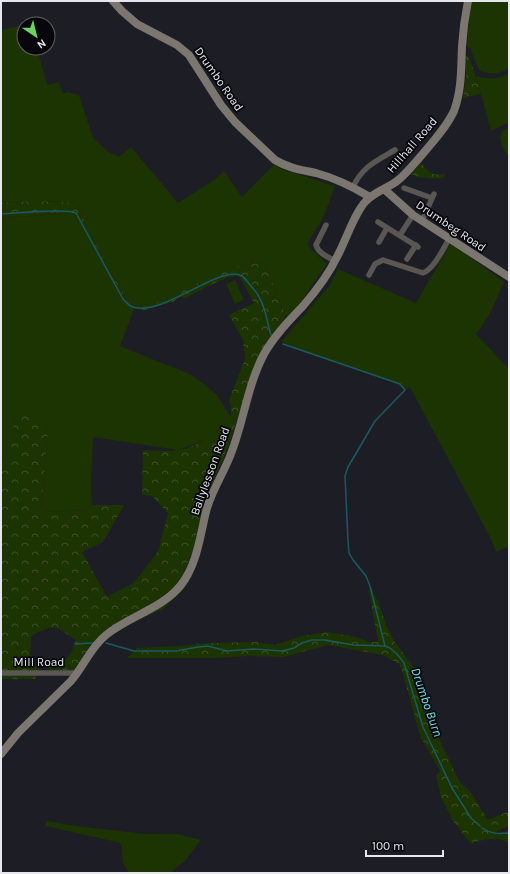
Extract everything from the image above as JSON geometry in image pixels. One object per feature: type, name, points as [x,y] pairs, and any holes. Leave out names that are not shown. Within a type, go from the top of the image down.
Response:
[{"type":"main road","name":"Drumbo Road","points":[[113,1],[137,24],[177,45],[189,55],[220,105],[235,122],[275,160],[283,165],[317,173],[353,187],[370,197]]},
{"type":"main road","name":"Hillhall Road","points":[[370,197],[396,182],[407,172],[440,134],[453,111],[460,88],[464,22],[468,1]]},
{"type":"main road","name":"Drumbeg Road","points":[[384,189],[413,215],[509,277]]},
{"type":"main road","name":"Ballylesson Road","points":[[1,754],[18,733],[40,713],[78,673],[91,651],[106,634],[164,601],[181,585],[193,564],[208,505],[232,450],[257,368],[275,337],[314,292],[335,261],[362,205],[370,197]]},
{"type":"street","points":[[353,187],[361,172],[395,150]]},
{"type":"street","points":[[404,188],[433,196],[422,221]]},
{"type":"street","points":[[400,235],[413,215]]},
{"type":"street","points":[[378,222],[417,246],[407,259]]},
{"type":"street","points":[[326,225],[316,245],[317,249],[335,261]]},
{"type":"street","points":[[379,242],[388,228]]},
{"type":"street","points":[[368,275],[375,264],[382,260],[424,273],[433,264],[449,239]]},
{"type":"street","name":"Mill Road","points":[[1,673],[78,673]]},
{"type":"green space","points":[[472,1],[509,1],[509,68],[502,72],[494,74],[479,70],[470,48],[466,45]]},
{"type":"green space","points":[[16,27],[16,56],[39,56],[47,85],[59,82],[63,94],[68,92],[79,95],[93,138],[107,151],[119,157],[131,147],[178,203],[214,180],[224,171],[242,197],[275,164],[281,169],[335,186],[324,216],[307,245],[327,264],[300,303],[286,317],[264,262],[230,268],[171,297],[147,305],[134,306],[126,298],[100,253],[89,232],[77,203],[37,201],[1,203],[1,30]]},
{"type":"green space","points":[[465,56],[469,56],[481,94],[463,98],[466,75]]},
{"type":"green space","points":[[509,73],[509,122],[491,131],[476,76],[493,78],[501,77]]},
{"type":"green space","points":[[509,127],[509,157],[502,146],[501,132]]},
{"type":"green space","points":[[421,163],[431,173],[437,175],[445,174],[443,178],[419,177],[411,174]]},
{"type":"green space","points":[[37,201],[77,203],[89,232],[100,253],[126,298],[135,306],[148,305],[160,301],[230,268],[264,262],[286,317],[267,341],[256,362],[228,447],[212,484],[201,515],[193,550],[184,571],[193,575],[184,589],[163,609],[134,622],[111,636],[74,670],[49,670],[49,666],[64,660],[70,655],[76,640],[59,629],[45,629],[31,636],[30,660],[40,670],[35,679],[1,679],[1,460],[9,455],[9,439],[16,420],[11,416],[18,412],[48,428],[41,512],[90,510],[92,505],[124,505],[103,542],[82,552],[107,597],[134,583],[158,551],[168,513],[153,497],[142,494],[143,450],[169,451],[192,446],[219,431],[231,422],[229,400],[245,359],[243,340],[229,315],[254,303],[239,276],[229,277],[186,298],[180,297],[173,302],[145,310],[134,309],[123,299],[76,213],[1,218],[1,203]]},
{"type":"green space","points":[[76,213],[123,299],[134,309],[120,346],[192,375],[216,394],[231,417],[231,422],[205,440],[178,450],[93,437],[91,484],[92,505],[90,510],[41,512],[48,428],[11,416],[16,420],[9,439],[9,455],[1,460],[1,218]]},
{"type":"green space","points":[[451,243],[504,282],[488,316],[476,334],[509,369],[509,546],[496,552],[491,539],[410,387],[405,390],[400,384],[319,357],[281,342],[330,285],[338,269],[416,303]]},
{"type":"green space","points":[[235,280],[244,300],[235,304],[226,284]]},
{"type":"green space","points":[[370,586],[394,641],[410,662],[418,676],[423,698],[440,741],[460,782],[470,791],[488,820],[509,811],[509,826],[495,832],[501,833],[509,831],[509,843],[500,839],[495,839],[470,843],[453,821],[441,797],[436,776],[440,771],[420,736],[402,670],[399,664],[383,655],[328,645],[284,657],[246,656],[218,658],[127,658],[137,648],[211,643],[256,642],[275,645],[302,636],[328,632],[356,637],[369,642],[378,642],[369,591]]},
{"type":"green space","points":[[47,821],[76,826],[147,834],[178,834],[201,840],[185,861],[170,873],[129,873],[123,863],[121,843],[45,826]]},
{"type":"waterway","points":[[1,214],[52,211],[76,213],[123,299],[133,307],[145,308],[160,305],[221,277],[233,274],[242,276],[256,292],[261,301],[271,335]]},
{"type":"waterway","points":[[283,344],[400,384],[405,390],[375,421],[348,467],[345,476],[349,553],[366,576],[370,586],[385,646]]},
{"type":"waterway","name":"Drumbo Burn","points":[[106,643],[134,651],[176,651],[208,646],[227,651],[254,649],[282,651],[294,648],[302,643],[312,640],[325,640],[354,645],[385,646],[390,648],[404,663],[423,727],[452,788],[471,818],[480,826]]},
{"type":"waterway","name":"Drumbo Burn","points":[[75,644],[92,643]]},
{"type":"waterway","name":"Drumbo Burn","points":[[482,828],[495,833],[509,833]]}]
